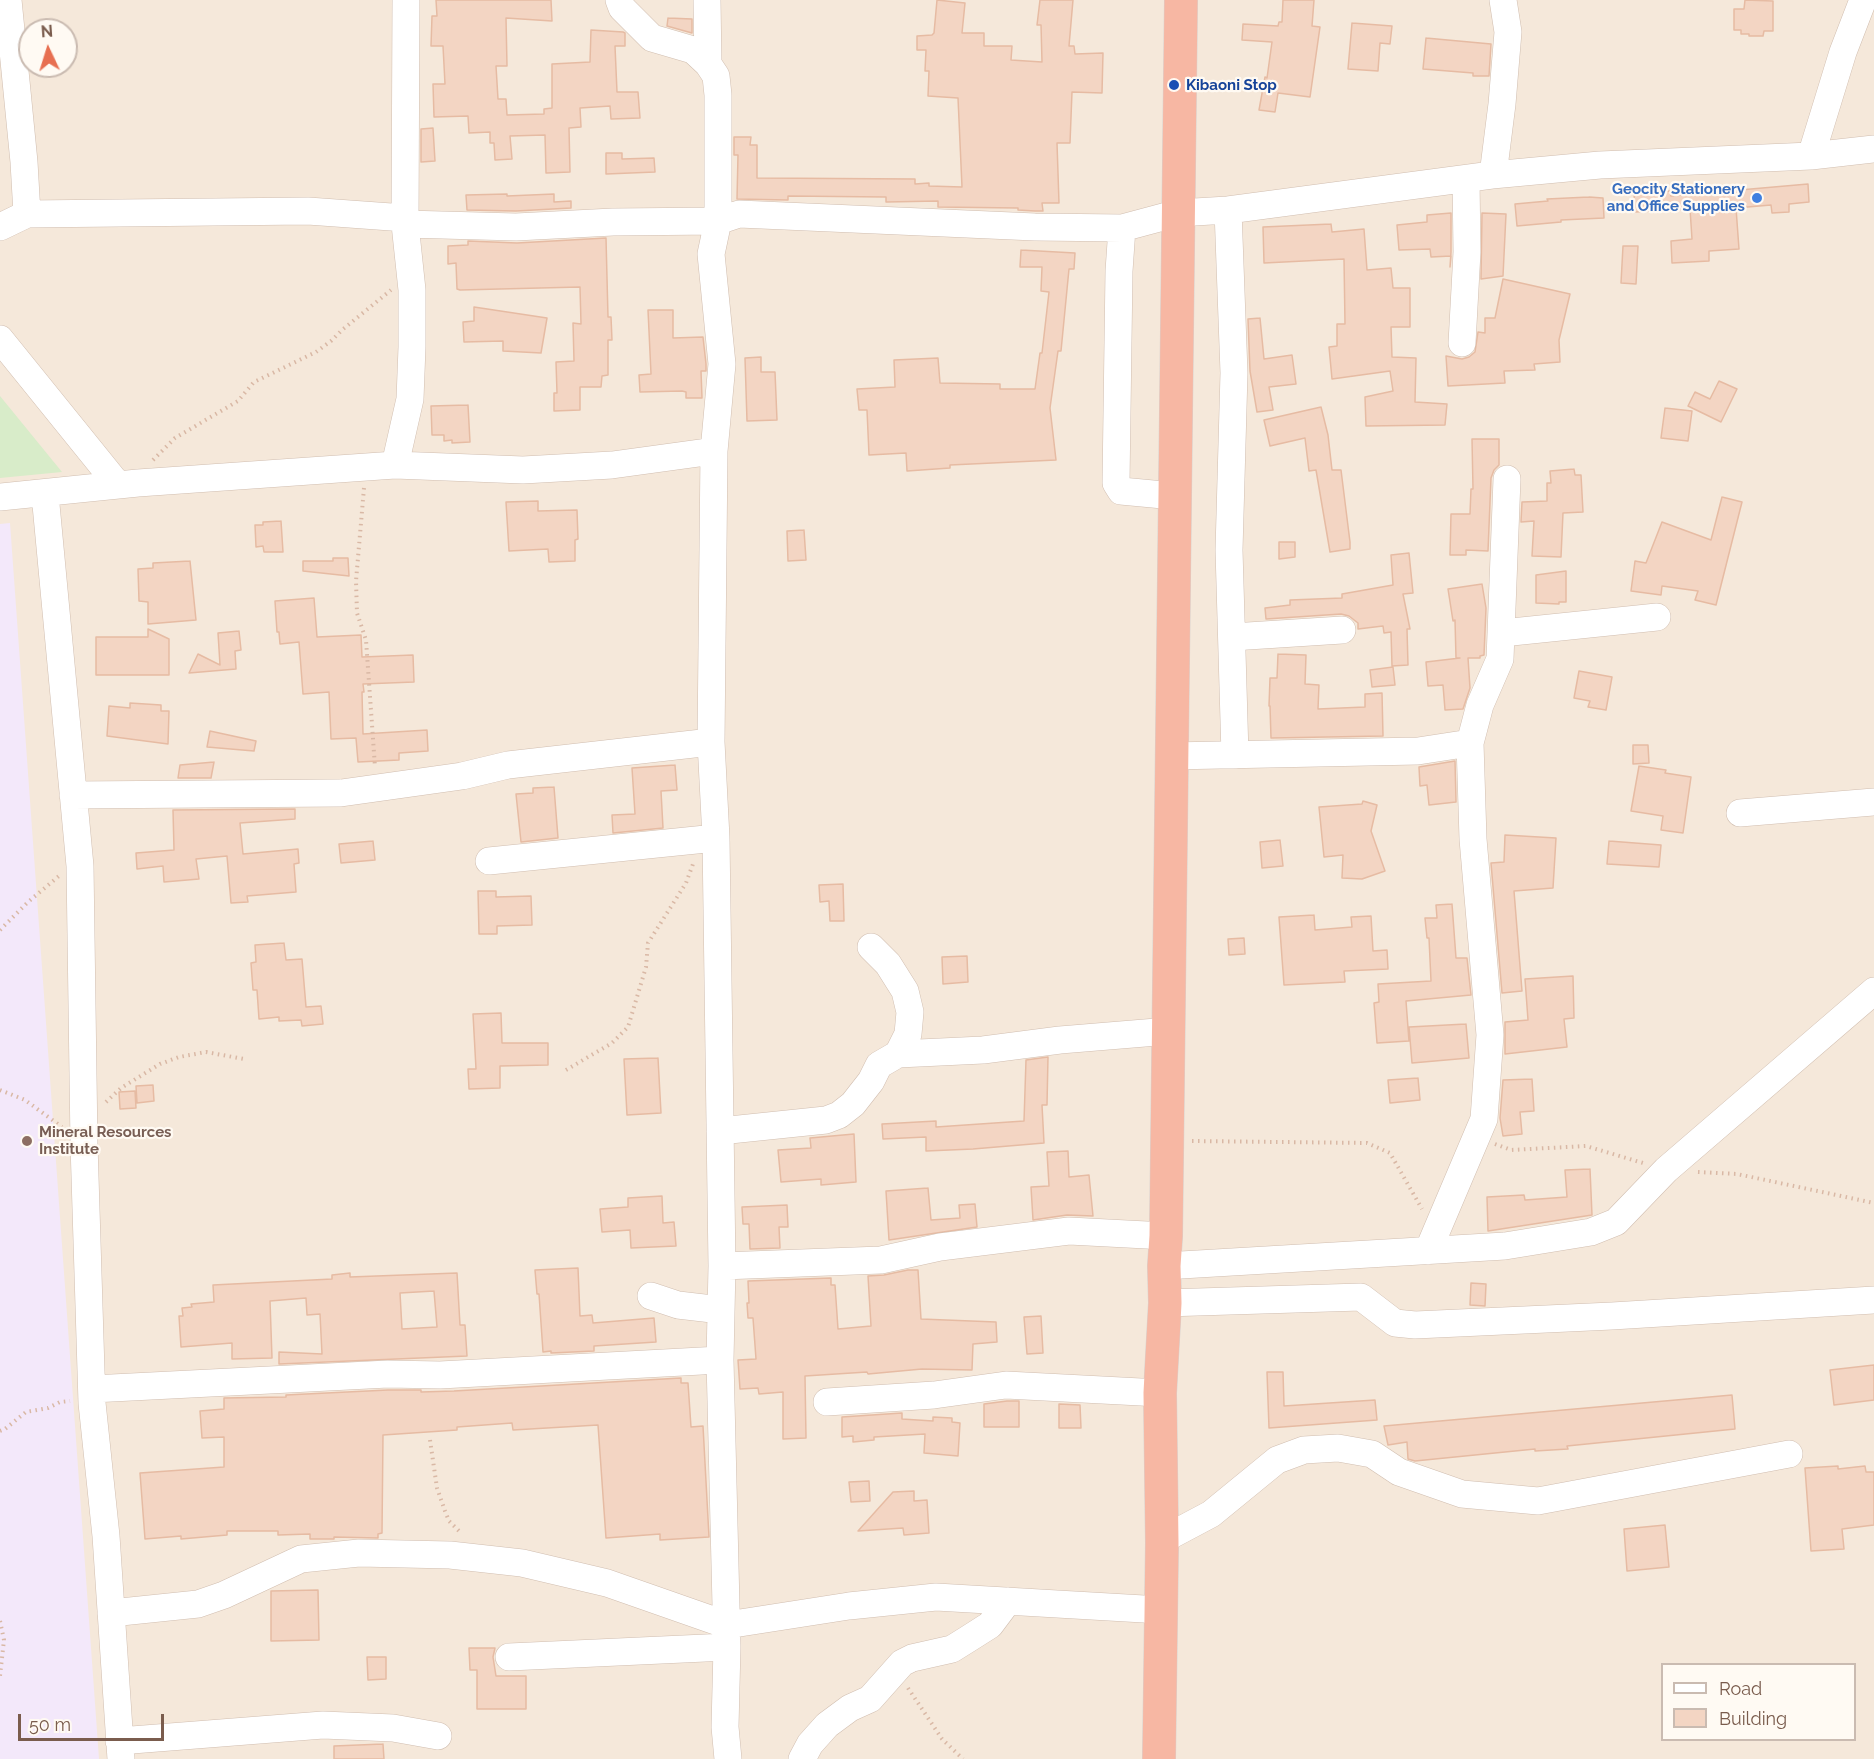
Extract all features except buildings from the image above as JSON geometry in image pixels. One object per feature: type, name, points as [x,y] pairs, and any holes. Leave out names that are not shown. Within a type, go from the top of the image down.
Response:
[{"type":"highway","points":[[1159,1759],[1162,1540],[1160,1393],[1165,1304],[1181,0]]},
{"type":"street","points":[[8,0],[27,214]]},
{"type":"street","points":[[394,465],[410,399],[412,302],[405,221],[406,0]]},
{"type":"street","points":[[619,0],[622,8],[652,38],[693,50],[708,64],[716,76],[718,95],[718,221],[711,254],[722,364],[714,451],[709,838],[720,1131],[722,1266],[720,1360],[727,1636],[725,1727],[728,1759]]},
{"type":"street","points":[[707,0],[708,64]]},
{"type":"street","points":[[1493,175],[1508,32],[1503,0]]},
{"type":"street","points":[[1811,156],[1863,0]]},
{"type":"street","points":[[0,227],[27,214],[308,211],[405,221],[516,227],[613,222],[718,221],[739,214],[1035,227],[1122,228],[1178,213],[1228,210],[1493,175],[1600,165],[1811,156],[1874,149]]},
{"type":"street","points":[[1462,343],[1467,252],[1466,178]]},
{"type":"street","points":[[1228,210],[1234,373],[1229,550],[1235,755]]},
{"type":"street","points":[[1122,228],[1116,483],[1122,491],[1174,496]]},
{"type":"street","points":[[0,339],[128,484]]},
{"type":"street","points":[[0,497],[128,484],[366,466],[523,470],[612,465],[714,451]]},
{"type":"street","points":[[1432,1242],[1484,1119],[1490,1035],[1473,839],[1470,743],[1480,705],[1500,659],[1507,479]]},
{"type":"street","points":[[45,494],[80,870],[83,1138],[92,1396],[105,1536],[120,1750],[322,1725],[393,1728],[438,1736]]},
{"type":"street","points":[[1502,633],[1657,617]]},
{"type":"street","points":[[1232,637],[1342,630]]},
{"type":"street","points":[[74,795],[341,793],[462,776],[508,765],[711,742]]},
{"type":"street","points":[[1172,756],[1418,751],[1450,748],[1470,743]]},
{"type":"street","points":[[1740,813],[1874,802]]},
{"type":"street","points":[[489,861],[709,838]]},
{"type":"street","points":[[871,947],[888,964],[905,991],[910,1012],[908,1034],[898,1054]]},
{"type":"street","points":[[722,1266],[881,1260],[940,1247],[1069,1231],[1165,1251],[1432,1242],[1505,1246],[1591,1232],[1616,1222],[1666,1170],[1874,991]]},
{"type":"street","points":[[720,1131],[826,1120],[839,1115],[853,1104],[871,1081],[879,1065],[898,1054],[983,1050],[1060,1040],[1169,1031]]},
{"type":"street","points":[[651,1296],[678,1305],[721,1310]]},
{"type":"street","points":[[1165,1304],[1361,1297],[1395,1323],[1415,1325],[1874,1300]]},
{"type":"street","points":[[92,1396],[388,1374],[440,1376],[720,1360]]},
{"type":"street","points":[[827,1402],[934,1395],[1006,1385],[1160,1393]]},
{"type":"street","points":[[1162,1540],[1212,1514],[1277,1460],[1304,1450],[1338,1448],[1372,1454],[1399,1472],[1462,1494],[1538,1501],[1789,1454]]},
{"type":"street","points":[[111,1613],[198,1604],[224,1595],[301,1559],[358,1553],[450,1556],[522,1563],[607,1583],[727,1636]]},
{"type":"street","points":[[509,1657],[727,1636],[849,1606],[936,1597],[1161,1610]]},
{"type":"street","points":[[802,1759],[810,1744],[827,1725],[850,1708],[870,1699],[902,1663],[912,1658],[952,1649],[968,1640],[990,1625],[1008,1601]]},
{"type":"path","points":[[128,484],[145,470],[175,438],[238,401],[254,382],[316,352],[410,274]]},
{"type":"path","points":[[366,466],[356,581],[357,613],[366,640],[377,788]]},
{"type":"path","points":[[566,1070],[612,1043],[628,1027],[646,967],[648,943],[686,883],[709,838]]},
{"type":"path","points":[[0,930],[54,878],[80,870]]},
{"type":"path","points":[[0,1090],[18,1097],[83,1138],[101,1108],[121,1088],[160,1065],[179,1057],[206,1052],[244,1059]]},
{"type":"path","points":[[1477,1136],[1511,1150],[1586,1146],[1666,1170],[1737,1174],[1874,1203]]},
{"type":"path","points":[[1167,1141],[1367,1143],[1390,1153],[1432,1242]]},
{"type":"path","points":[[0,1431],[26,1412],[92,1396]]},
{"type":"path","points":[[430,1440],[437,1488],[445,1511],[449,1521],[464,1536]]},
{"type":"path","points":[[0,1621],[4,1641],[0,1676]]},
{"type":"path","points":[[896,1670],[942,1739],[963,1759]]},
{"type":"shaded area","points":[[0,0],[1874,0],[1874,1759],[0,1759]]},
{"type":"shaded area","name":"Mineral Resources Institute","points":[[10,523],[99,1759],[0,1759],[0,524]]},
{"type":"green space","points":[[0,396],[62,472],[0,478]]},
{"type":"place","name":"Kibaoni Stop","points":[[1174,85]]},
{"type":"place","name":"Geocity Stationery and Office Supplies","points":[[1757,198]]},
{"type":"place","name":"Mineral Resources Institute","points":[[27,1141]]}]
